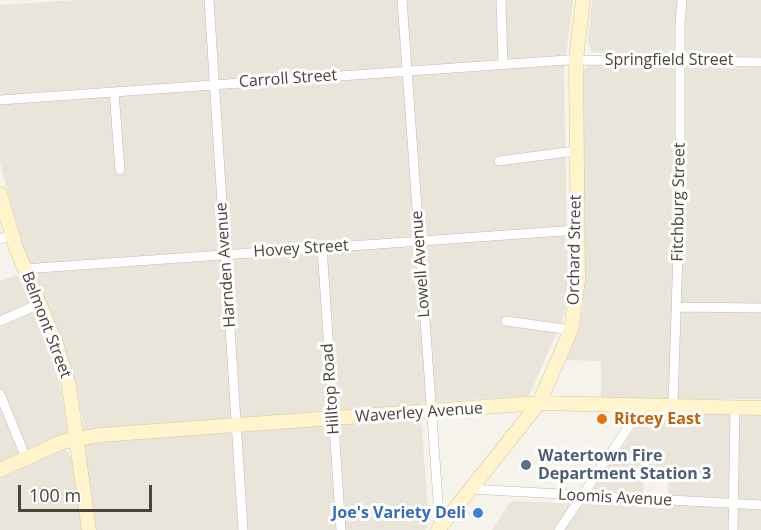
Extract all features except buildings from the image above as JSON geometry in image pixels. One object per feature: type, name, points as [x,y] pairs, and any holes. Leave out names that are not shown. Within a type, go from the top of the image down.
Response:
[{"type":"main road","name":"Orchard Street","points":[[439,529],[538,404],[571,330],[577,300],[576,59],[583,0]]},
{"type":"main road","name":"Belmont Street","points":[[0,194],[6,237],[24,269],[65,371],[78,438],[88,530]]},
{"type":"main road","name":"Waverley Avenue","points":[[0,470],[62,442],[78,438],[538,404],[644,404],[761,408]]},
{"type":"street","name":"Harnden Avenue","points":[[209,0],[243,530]]},
{"type":"street","name":"Lowell Avenue","points":[[402,0],[439,529]]},
{"type":"street","points":[[501,0],[503,63]]},
{"type":"street","name":"Fitchburg Street","points":[[673,405],[677,307],[679,59],[682,0]]},
{"type":"street","name":"Carroll Street","points":[[0,100],[576,59]]},
{"type":"street","name":"Springfield Street","points":[[576,59],[761,62]]},
{"type":"street","points":[[114,92],[120,170]]},
{"type":"street","points":[[499,161],[575,151]]},
{"type":"street","name":"Hovey Street","points":[[24,269],[577,230]]},
{"type":"street","name":"Hilltop Road","points":[[322,247],[341,530]]},
{"type":"street","points":[[0,321],[39,304]]},
{"type":"street","points":[[677,307],[761,308]]},
{"type":"street","points":[[506,321],[571,330]]},
{"type":"street","points":[[0,394],[26,458]]},
{"type":"street","points":[[559,530],[644,404]]},
{"type":"street","points":[[733,530],[735,407]]},
{"type":"street","name":"Loomis Avenue","points":[[470,489],[761,505]]},
{"type":"shaded area","points":[[78,0],[573,0],[564,73],[568,289],[565,313],[529,396],[420,403],[429,524],[425,530],[93,530],[82,419],[73,378],[25,253],[0,163],[0,5]]},
{"type":"shaded area","points":[[592,0],[761,0],[761,65],[591,52],[588,39]]},
{"type":"shaded area","points":[[589,64],[761,67],[761,399],[601,399],[601,361],[565,360],[579,328],[583,304],[583,71]]},
{"type":"shaded area","points":[[18,275],[49,351],[62,393],[68,432],[0,464],[0,281]]},
{"type":"shaded area","points":[[647,411],[761,414],[761,530],[492,530],[511,501],[582,504]],"holes":[[[644,464],[669,471],[667,508],[643,507]]]},
{"type":"shaded area","points":[[65,448],[72,458],[82,530],[0,530],[0,476]]},
{"type":"place","name":"Ritcey East","points":[[602,419]]},
{"type":"place","name":"Watertown Fire Department Station 3","points":[[526,465]]},
{"type":"place","name":"Joe's Variety Deli","points":[[478,513]]}]
